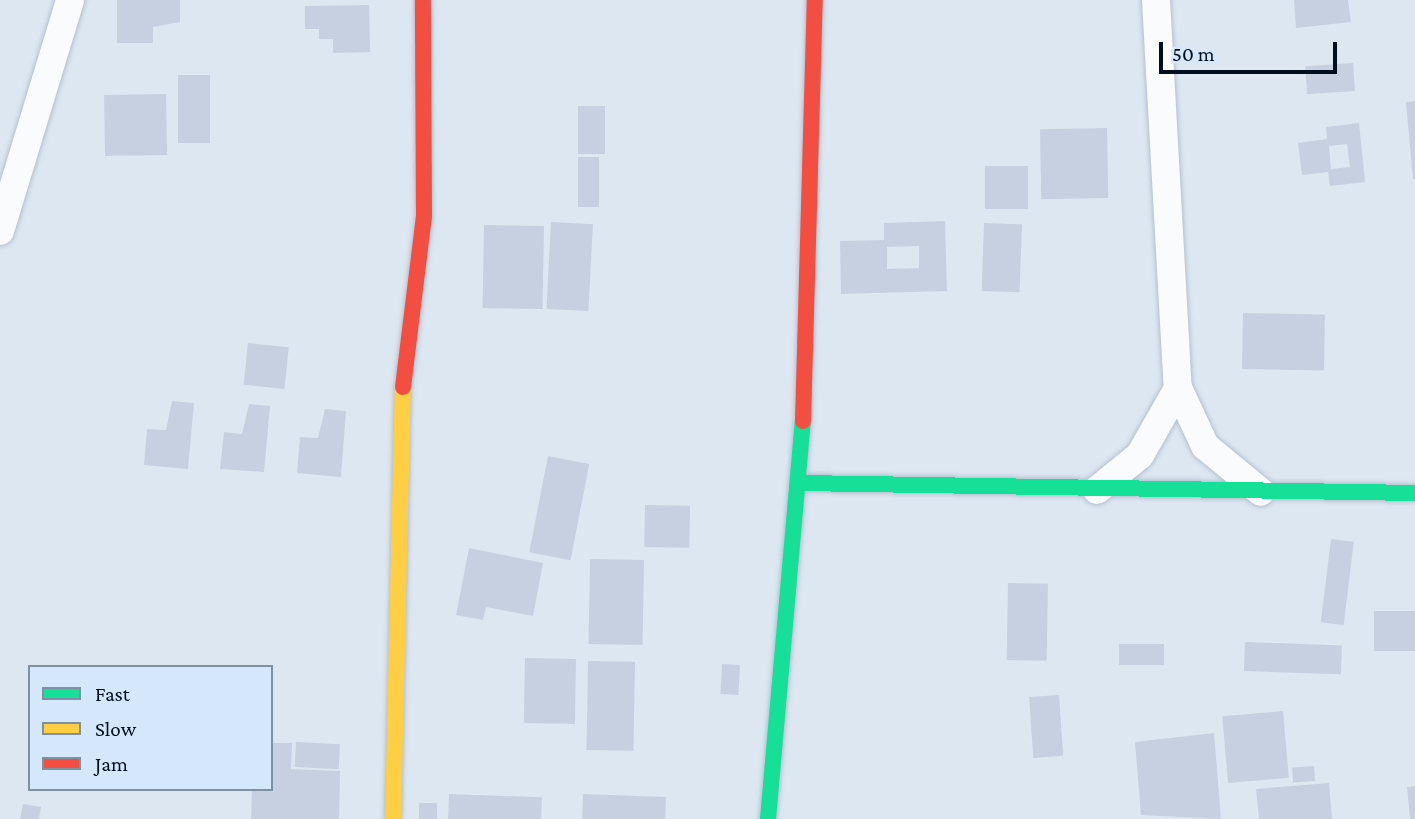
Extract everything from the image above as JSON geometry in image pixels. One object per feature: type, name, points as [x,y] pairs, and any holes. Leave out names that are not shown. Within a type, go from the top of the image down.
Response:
[{"type":"street","points":[[0,231],[70,0]]},
{"type":"street","points":[[393,819],[398,421],[424,215],[423,0]]},
{"type":"street","points":[[768,819],[800,483],[812,218],[816,0]]},
{"type":"street","points":[[1156,0],[1178,388],[1205,446],[1261,492]]},
{"type":"street","points":[[1097,490],[1140,455],[1178,388]]},
{"type":"street","points":[[800,483],[1097,490],[1415,493]]},
{"type":"building","points":[[117,0],[180,0],[180,22],[153,27],[153,43],[117,43]]},
{"type":"building","points":[[1294,0],[1348,0],[1351,22],[1296,28]]},
{"type":"building","points":[[369,5],[370,52],[333,53],[333,39],[319,39],[319,29],[305,29],[305,6]]},
{"type":"building","points":[[1353,63],[1355,91],[1307,94],[1305,66]]},
{"type":"building","points":[[178,75],[210,75],[210,143],[178,143]]},
{"type":"building","points":[[166,94],[167,155],[105,156],[104,95]]},
{"type":"building","points":[[1415,101],[1415,179],[1413,179],[1406,102]]},
{"type":"building","points":[[578,106],[605,106],[605,154],[578,154]]},
{"type":"building","points":[[1359,123],[1365,182],[1330,186],[1328,172],[1302,175],[1298,143],[1327,139],[1326,127]],"holes":[[[1347,144],[1350,167],[1331,169],[1329,146]]]},
{"type":"building","points":[[1107,128],[1108,198],[1041,199],[1040,129]]},
{"type":"building","points":[[578,157],[599,157],[599,207],[578,207]]},
{"type":"building","points":[[985,166],[1028,166],[1028,209],[985,209]]},
{"type":"building","points":[[945,221],[947,291],[841,294],[840,241],[884,240],[884,223]],"holes":[[[919,246],[919,268],[887,269],[887,247]]]},
{"type":"building","points":[[551,222],[593,224],[588,311],[546,309]]},
{"type":"building","points":[[984,223],[1022,224],[1020,292],[982,291]]},
{"type":"building","points":[[484,225],[544,226],[543,309],[483,308]]},
{"type":"building","points":[[1243,313],[1325,314],[1324,370],[1242,369]]},
{"type":"building","points":[[248,343],[289,347],[284,389],[244,385]]},
{"type":"building","points":[[172,401],[194,403],[188,469],[144,465],[147,429],[166,430]]},
{"type":"building","points":[[249,404],[270,406],[264,472],[220,469],[224,432],[242,434]]},
{"type":"building","points":[[325,409],[346,411],[341,477],[297,473],[300,437],[318,438]]},
{"type":"building","points":[[548,456],[589,464],[571,560],[529,552]]},
{"type":"building","points":[[645,505],[690,506],[689,548],[644,547]]},
{"type":"building","points":[[1331,539],[1354,542],[1344,625],[1321,622]]},
{"type":"building","points":[[469,548],[543,563],[533,616],[486,607],[483,620],[456,615]]},
{"type":"building","points":[[590,559],[644,560],[643,645],[589,644]]},
{"type":"building","points":[[1008,583],[1048,584],[1047,661],[1007,660]]},
{"type":"building","points":[[1374,611],[1415,611],[1415,651],[1374,651]]},
{"type":"building","points":[[1245,642],[1342,645],[1341,674],[1244,671]]},
{"type":"building","points":[[1119,644],[1164,644],[1164,665],[1119,665]]},
{"type":"building","points":[[525,658],[576,659],[575,724],[524,723]]},
{"type":"building","points":[[588,661],[635,662],[633,751],[586,750]]},
{"type":"building","points":[[722,664],[740,665],[738,695],[720,694]]},
{"type":"building","points":[[1059,695],[1063,756],[1033,758],[1029,697]]},
{"type":"building","points":[[1283,711],[1289,778],[1228,783],[1222,716]]},
{"type":"building","points":[[1214,733],[1221,819],[1141,815],[1135,742]]},
{"type":"building","points":[[296,742],[340,744],[339,769],[295,767]]},
{"type":"building","points":[[273,743],[292,743],[291,769],[340,771],[339,819],[251,819],[252,791],[273,791]]},
{"type":"building","points":[[1314,766],[1315,781],[1293,782],[1292,768]]},
{"type":"building","points":[[1329,783],[1332,819],[1259,819],[1256,789]]},
{"type":"building","points":[[1415,786],[1415,819],[1410,819],[1407,787]]},
{"type":"building","points":[[449,794],[542,797],[541,819],[448,819]]},
{"type":"building","points":[[583,794],[666,797],[665,819],[582,819]]},
{"type":"building","points":[[419,803],[437,803],[437,819],[419,819]]},
{"type":"building","points":[[23,804],[41,807],[39,819],[20,819]]},
{"type":"traffic: fast","points":[[768,819],[803,421]]},
{"type":"traffic: fast","points":[[800,483],[1415,493]]},
{"type":"traffic: slow","points":[[393,819],[403,387]]},
{"type":"traffic: jam","points":[[403,387],[424,215],[423,0]]},
{"type":"traffic: jam","points":[[803,421],[815,0]]}]
